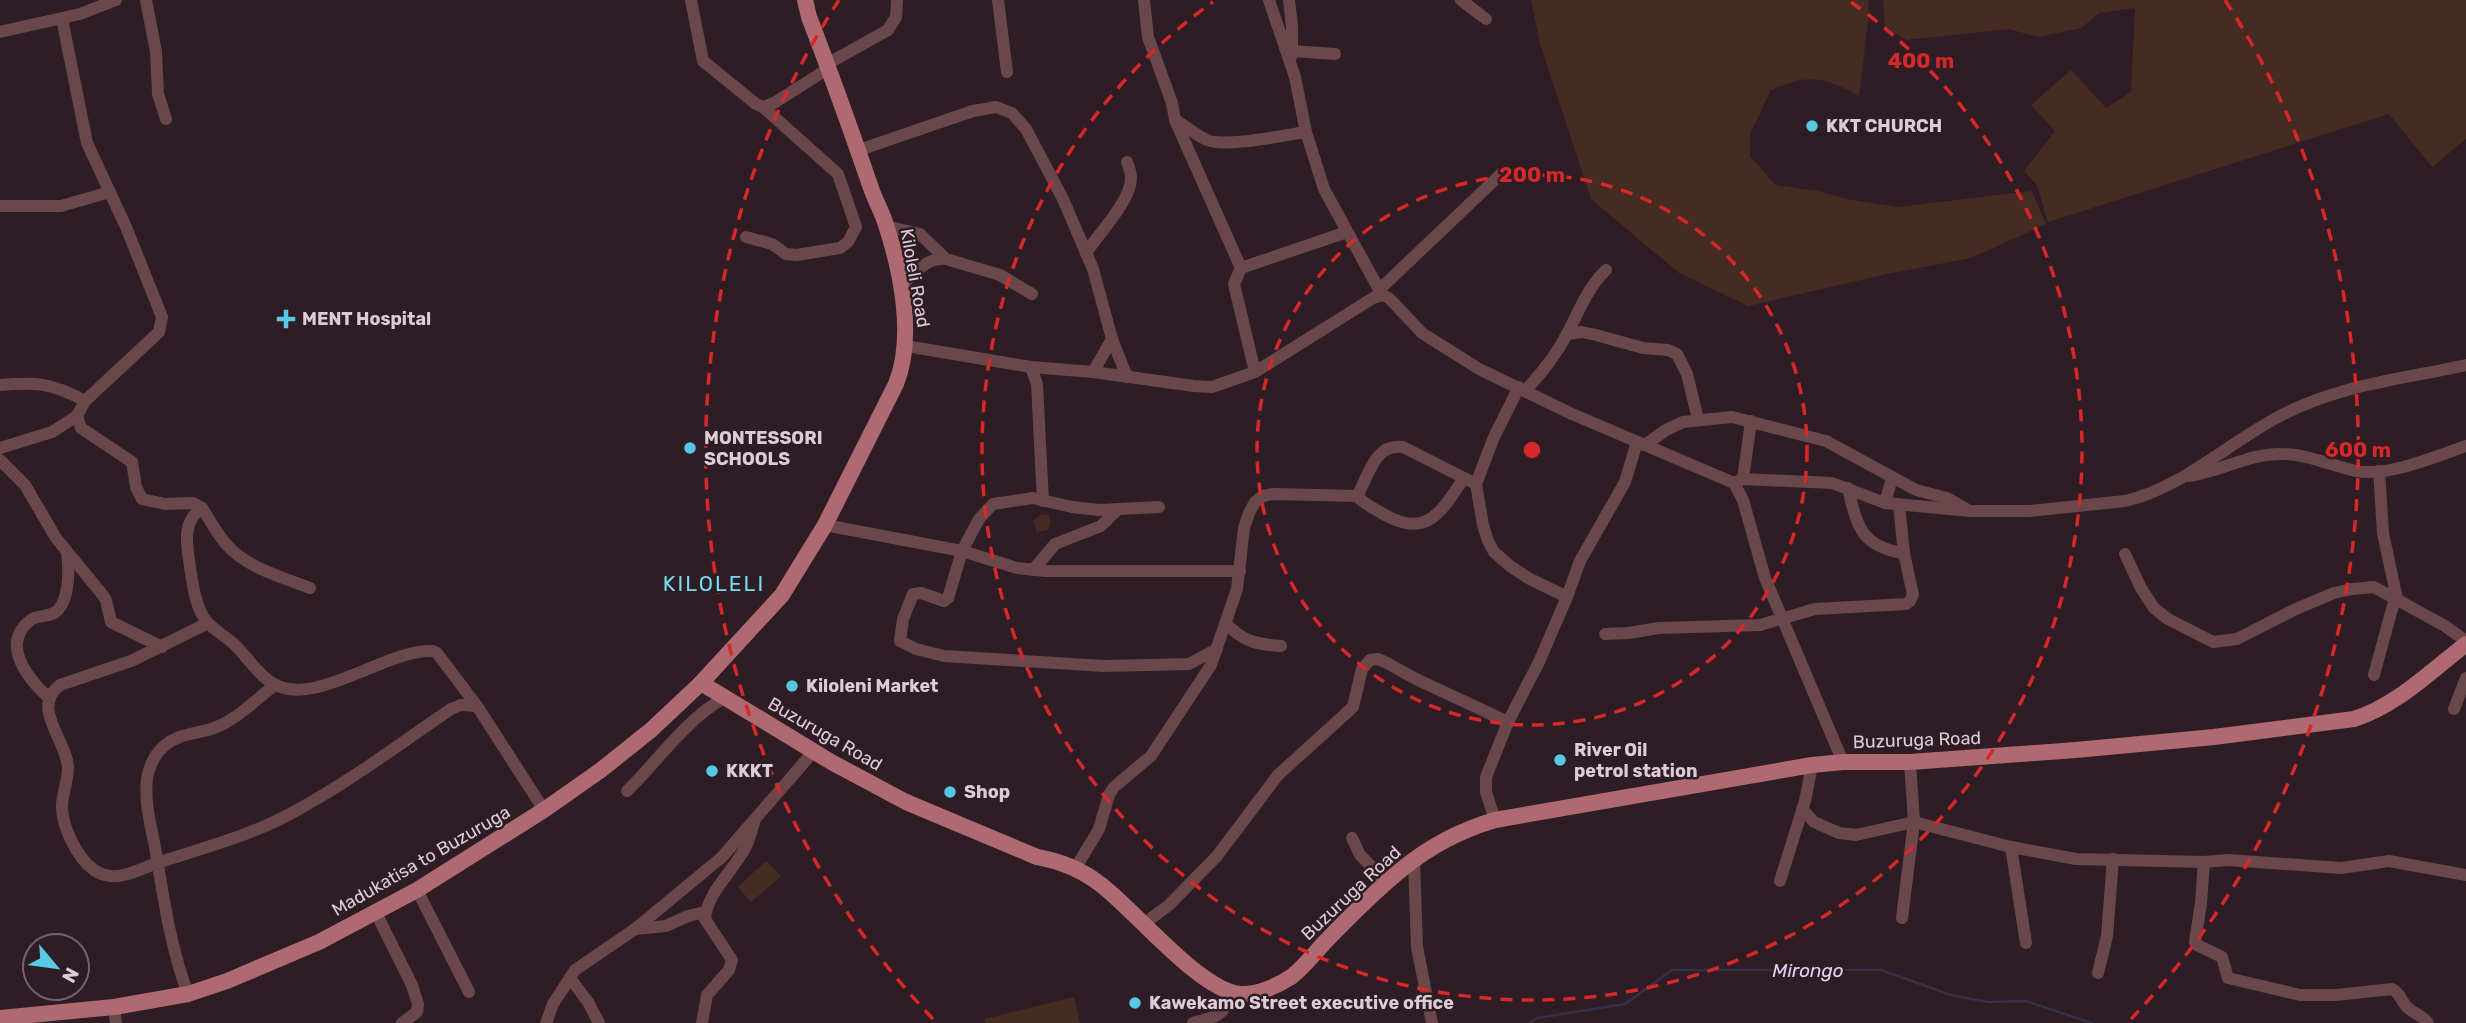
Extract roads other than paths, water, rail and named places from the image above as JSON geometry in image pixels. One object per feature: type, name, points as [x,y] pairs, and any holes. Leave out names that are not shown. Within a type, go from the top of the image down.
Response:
[{"type":"main road","name":"Kiloleli Road","points":[[701,683],[782,595],[825,525],[903,367],[906,346],[900,288],[886,226],[806,0]]},
{"type":"main road","name":"Buzuruga Road","points":[[701,683],[906,802],[1037,857],[1075,869],[1099,882],[1201,976],[1213,985],[1240,994],[1264,990],[1292,976],[1387,882],[1414,860],[1457,834],[1495,820],[1812,765],[1910,762],[2137,745],[2354,719],[2373,713],[2389,703],[2465,647]]},
{"type":"main road","name":"Madukatisa to Buzuruga","points":[[0,1018],[115,1015],[188,994],[319,942],[417,890],[544,810],[651,730],[701,683]]},
{"type":"street","points":[[0,32],[62,19],[116,0]]},
{"type":"street","points":[[146,0],[156,52],[158,94],[166,118]]},
{"type":"street","points":[[691,0],[703,61],[745,96],[763,107],[838,174],[856,227],[848,242],[839,248],[797,255],[786,254],[772,244],[746,237]]},
{"type":"street","points":[[763,107],[774,103],[888,30],[896,17],[897,0]]},
{"type":"street","points":[[998,0],[1007,72]]},
{"type":"street","points":[[1144,0],[1148,37],[1172,103],[1175,120],[1241,268]]},
{"type":"street","points":[[1269,0],[1292,57]]},
{"type":"street","points":[[1289,0],[1292,57],[1306,132],[1324,188],[1381,293],[1422,333],[1451,353],[1641,444],[1738,481],[1832,483],[1892,504],[1970,511],[2029,511],[2124,501],[2140,498],[2186,476],[2281,415],[2304,405],[2389,379],[2466,365]]},
{"type":"street","points":[[1461,0],[1486,19]]},
{"type":"street","points":[[0,448],[52,432],[77,416],[85,401],[159,332],[162,326],[162,317],[127,227],[85,135],[62,19]]},
{"type":"street","points":[[1292,57],[1335,54]]},
{"type":"street","points":[[859,150],[973,111],[996,107],[1012,113],[1026,129],[1063,199],[1093,269],[1112,339],[1127,377]]},
{"type":"street","points":[[1175,120],[1215,143],[1306,132]]},
{"type":"street","points":[[1086,253],[1126,194],[1132,176],[1127,162]]},
{"type":"street","points":[[906,346],[1031,367],[1212,387],[1255,372],[1381,293],[1502,173]]},
{"type":"street","points":[[0,206],[70,205],[110,192]]},
{"type":"street","points":[[886,226],[920,234],[946,259]]},
{"type":"street","points":[[1255,372],[1234,284],[1241,268],[1347,232]]},
{"type":"street","points":[[900,288],[924,265],[939,258],[1000,275],[1032,293]]},
{"type":"street","points":[[1075,869],[1099,829],[1114,787],[1152,757],[1211,665],[1237,589],[1244,528],[1255,502],[1263,496],[1273,494],[1357,496],[1368,506],[1395,521],[1420,524],[1433,518],[1470,481],[1522,389],[1551,360],[1589,293],[1606,270]]},
{"type":"street","points":[[1567,334],[1582,332],[1677,354],[1687,374],[1698,419]]},
{"type":"street","points":[[1093,372],[1112,339]]},
{"type":"street","points":[[1031,367],[1037,384],[1043,500]]},
{"type":"street","points":[[0,385],[42,383],[66,390],[85,401]]},
{"type":"street","points":[[77,416],[81,428],[132,462],[136,487],[142,499],[165,504],[193,503],[202,508],[227,545],[238,555],[267,571],[310,588]]},
{"type":"street","points":[[1495,820],[1485,782],[1507,722],[1539,662],[1580,561],[1625,482],[1641,444],[1683,422],[1732,417],[1826,441],[1926,495],[1947,499],[1970,511]]},
{"type":"street","points":[[1751,421],[1738,481],[1765,578],[1843,762]]},
{"type":"street","points":[[1357,496],[1375,457],[1397,446],[1470,481],[1488,541],[1494,552],[1528,578],[1567,597]]},
{"type":"street","points":[[2186,476],[2210,472],[2254,457],[2282,453],[2358,471],[2379,471],[2466,446]]},
{"type":"street","points":[[0,460],[25,485],[56,538],[106,600],[111,622],[162,647]]},
{"type":"street","points":[[2374,675],[2396,599],[2383,533],[2379,471]]},
{"type":"street","points":[[1605,634],[1659,628],[1760,625],[1815,609],[1906,604],[1913,595],[1892,504],[1892,478]]},
{"type":"street","points":[[1847,488],[1853,512],[1864,535],[1880,547],[1904,553]]},
{"type":"street","points":[[1159,507],[1099,510],[1072,508],[1033,498],[993,504],[979,519],[962,551],[946,600],[921,593],[913,594],[900,637],[903,644],[926,653],[944,656],[1104,666],[1189,664],[1217,649]]},
{"type":"street","points":[[202,508],[191,520],[186,536],[198,604],[208,623],[228,638],[275,685],[294,689],[309,688],[339,681],[429,650],[438,653],[477,706],[544,810]]},
{"type":"street","points":[[1033,570],[1055,544],[1101,526],[1118,509]]},
{"type":"street","points":[[825,525],[962,551],[1017,568],[1033,570],[1240,571]]},
{"type":"street","points":[[49,698],[21,672],[13,660],[9,646],[11,636],[18,628],[34,618],[55,614],[60,608],[68,566],[66,551]]},
{"type":"street","points":[[2125,554],[2154,608],[2168,619],[2213,642],[2237,639],[2316,600],[2353,589],[2374,587],[2445,626],[2465,647]]},
{"type":"street","points":[[208,623],[131,661],[60,685],[49,698],[47,709],[63,747],[68,767],[63,816],[74,843],[85,860],[100,873],[123,876],[233,839],[298,810],[451,709],[461,705],[477,706]]},
{"type":"street","points":[[1226,624],[1250,642],[1280,646]]},
{"type":"street","points":[[1145,923],[1169,905],[1217,856],[1278,775],[1353,707],[1362,669],[1370,660],[1383,661],[1416,680],[1507,722]]},
{"type":"street","points":[[2455,709],[2466,678]]},
{"type":"street","points":[[188,994],[175,959],[147,810],[147,779],[152,761],[163,747],[174,740],[185,734],[214,728],[241,713],[275,685]]},
{"type":"street","points":[[626,791],[709,706],[724,698]]},
{"type":"street","points":[[546,1023],[553,1004],[575,970],[635,929],[722,857],[814,751]]},
{"type":"street","points":[[1902,918],[1914,822],[1910,762]]},
{"type":"street","points":[[1780,881],[1812,765]]},
{"type":"street","points":[[1802,809],[1814,822],[1826,828],[1856,835],[1914,822],[2011,848],[2076,859],[2204,862],[2228,860],[2342,867],[2389,861],[2466,875]]},
{"type":"street","points":[[702,1023],[707,995],[729,970],[732,960],[705,919],[705,912],[721,883],[744,851],[754,821]]},
{"type":"street","points":[[1352,838],[1360,855],[1387,882]]},
{"type":"street","points":[[2011,848],[2026,943]]},
{"type":"street","points":[[2098,973],[2107,936],[2113,859]]},
{"type":"street","points":[[1414,860],[1417,947],[1432,1023]]},
{"type":"street","points":[[2204,862],[2203,891],[2195,942],[2197,946],[2222,957],[2228,978],[2300,995],[2336,995],[2392,989],[2398,992],[2405,1006],[2428,1023]]},
{"type":"street","points":[[417,890],[469,992]]},
{"type":"street","points":[[375,911],[416,995],[416,1012],[402,1023]]},
{"type":"street","points":[[635,929],[666,926],[705,912]]},
{"type":"street","points":[[570,978],[588,1002],[599,1023]]},
{"type":"street","points":[[1193,1023],[1216,1016],[1225,1009],[1226,990]]},
{"type":"waterway","name":"Mirongo","points":[[1529,1023],[1537,1018],[1625,1004],[1672,970],[1881,970],[1951,995],[1988,1002],[2026,1001],[2092,1023]]},
{"type":"place","name":"KKT CHURCH","points":[[1812,126]]},
{"type":"place","name":"MENT Hospital","points":[[286,319]]},
{"type":"place","name":"MONTESSORI SCHOOLS","points":[[690,448]]},
{"type":"place","name":"Kiloleni Market","points":[[792,686]]},
{"type":"place","name":"River Oil petrol station","points":[[1560,760]]},
{"type":"place","name":"KKKT","points":[[712,771]]},
{"type":"place","name":"Shop","points":[[950,792]]},
{"type":"place","name":"Kawekamo Street executive office","points":[[1135,1003]]},
{"type":"district","name":"KILOLELI","points":[[714,583]]}]
